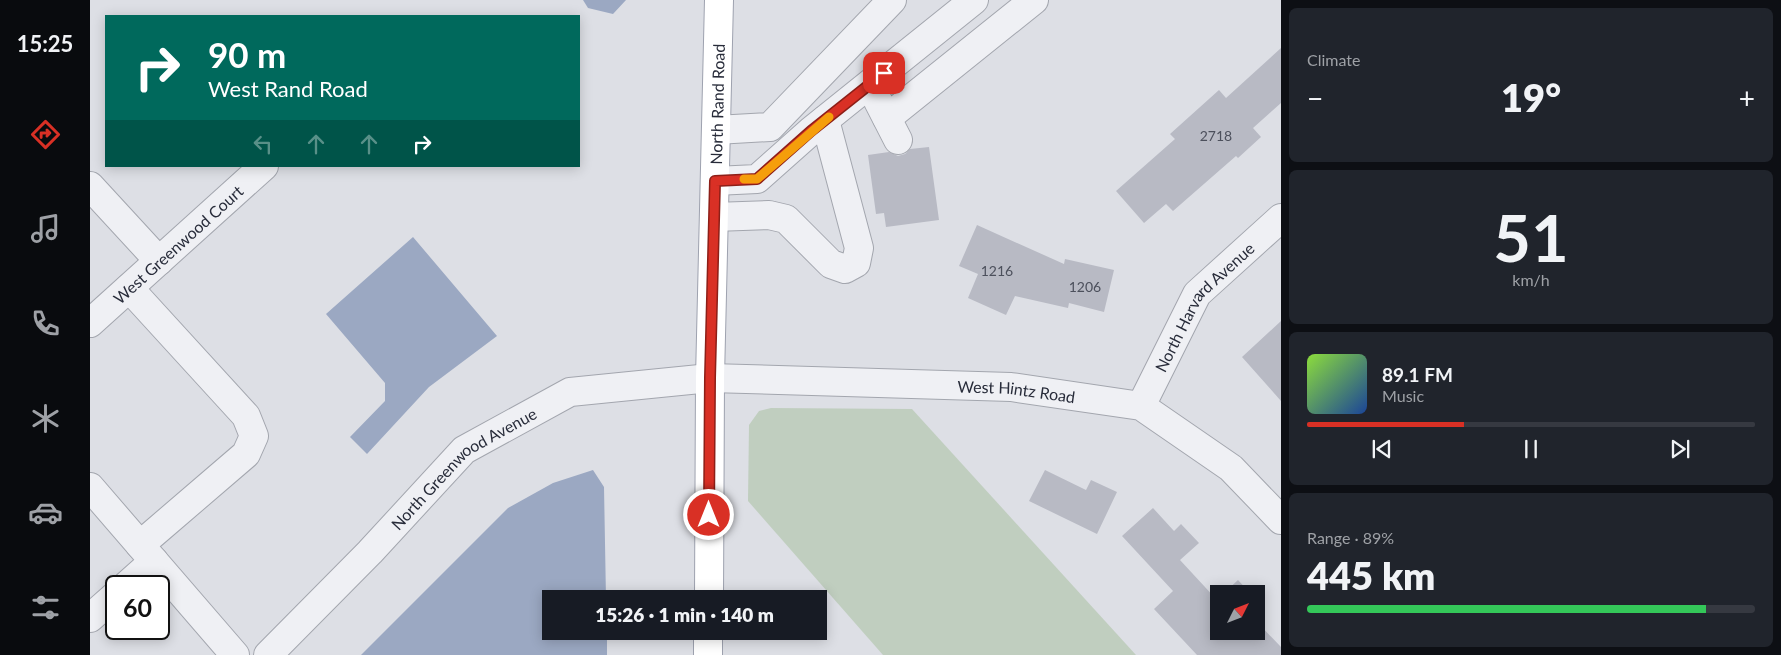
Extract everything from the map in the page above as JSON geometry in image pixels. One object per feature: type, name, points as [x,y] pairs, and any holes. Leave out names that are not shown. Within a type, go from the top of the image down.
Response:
[{"type":"main road","name":"North Rand Road","points":[[708,590],[710,378],[719,0]]},
{"type":"main road","points":[[708,640],[708,655]]},
{"type":"street","points":[[716,130],[770,127],[892,0]]},
{"type":"street","points":[[715,181],[757,179],[825,120],[974,0]]},
{"type":"street","points":[[869,85],[892,129],[1034,0]]},
{"type":"street","points":[[714,217],[769,215],[786,219],[831,264],[845,269],[856,263],[859,248],[825,120]]},
{"type":"street","name":"West Greenwood Court","points":[[90,323],[263,167]]},
{"type":"street","points":[[90,186],[159,261]]},
{"type":"street","name":"North Harvard Avenue","points":[[1140,406],[1197,294],[1281,218]]},
{"type":"street","points":[[129,288],[246,416],[254,436],[246,454],[147,553],[133,575]]},
{"type":"street","name":"West Hintz Road","points":[[710,378],[1011,387],[1140,406],[1231,468],[1281,520]]},
{"type":"street","name":"North Greenwood Avenue","points":[[268,655],[370,552],[464,450],[570,392],[710,378]]},
{"type":"street","points":[[90,487],[235,655]]},
{"type":"street","points":[[90,618],[105,605]]},
{"type":"green space","points":[[771,408],[912,409],[1136,655],[883,655],[748,501],[749,425],[759,411]]},
{"type":"water","points":[[583,0],[626,0],[613,14],[588,8]]},
{"type":"water","points":[[413,237],[497,336],[429,387],[367,454],[350,437],[385,401],[385,383],[326,314]]},
{"type":"water","points":[[593,470],[604,487],[606,590],[542,590],[542,640],[607,640],[607,655],[361,655],[508,508],[553,483]]},
{"type":"building","points":[[1281,48],[1281,103],[1253,128],[1261,137],[1238,158],[1236,156],[1173,211],[1166,204],[1144,223],[1116,191],[1175,139],[1170,134],[1219,90],[1226,98]]},
{"type":"building","points":[[929,147],[939,220],[886,227],[884,213],[876,214],[868,155],[889,152],[898,156],[905,154],[910,149]]},
{"type":"building","points":[[977,225],[1064,264],[1065,259],[1114,270],[1104,312],[1069,303],[1068,308],[1015,296],[1006,315],[968,298],[978,274],[959,266]]},
{"type":"building","points":[[1281,321],[1281,401],[1242,357]]},
{"type":"building","points":[[1045,470],[1086,490],[1091,480],[1117,492],[1097,534],[1029,501]]},
{"type":"building","points":[[1153,508],[1174,531],[1181,524],[1199,543],[1180,560],[1210,592],[1210,640],[1265,640],[1265,630],[1281,647],[1281,655],[1197,655],[1154,609],[1173,591],[1122,536]]},
{"type":"building","points":[[1238,580],[1243,585],[1233,585]]},
{"type":"slow traffic","points":[[744,179],[757,179],[829,117]]},
{"type":"route","points":[[709,515],[715,181],[757,179],[811,131],[884,73]]}]
